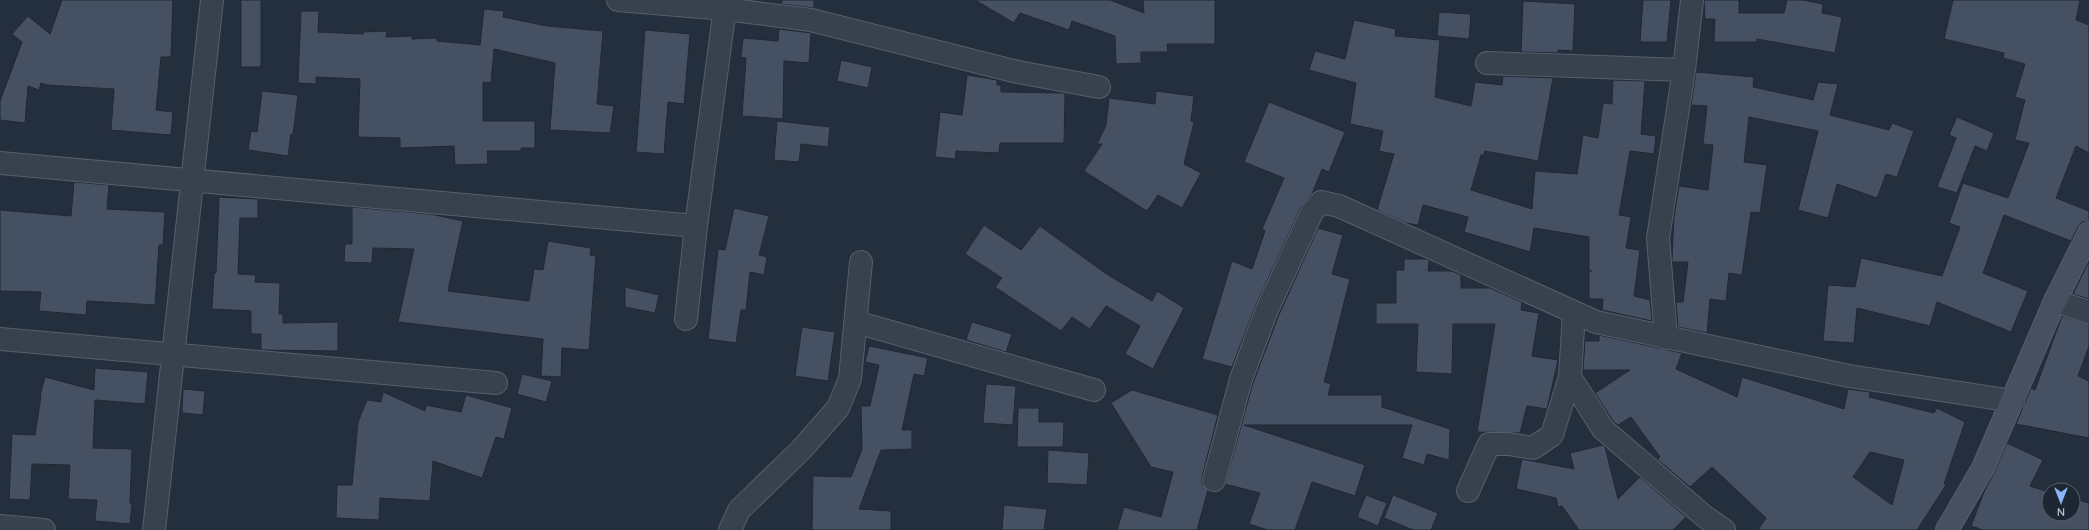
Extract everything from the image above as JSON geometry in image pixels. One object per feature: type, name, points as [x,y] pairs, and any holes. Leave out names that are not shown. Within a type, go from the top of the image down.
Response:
[{"type":"street","points":[[154,530],[212,0]]},
{"type":"street","points":[[618,0],[726,5],[811,20],[1018,72],[1099,87]]},
{"type":"street","points":[[1666,338],[1658,238],[1684,70],[1692,0]]},
{"type":"street","points":[[686,319],[696,226],[726,5]]},
{"type":"street","points":[[1487,63],[1684,70]]},
{"type":"street","points":[[0,163],[696,226]]},
{"type":"street","points":[[1214,480],[1242,380],[1266,312],[1312,212],[1321,202],[1339,206],[1596,322],[1849,376],[2013,400]]},
{"type":"street","points":[[1947,530],[1983,468],[2056,301],[2089,234]]},
{"type":"street","points":[[730,530],[739,510],[801,450],[838,408],[850,379],[861,262]]},
{"type":"street","points":[[2056,301],[2089,312]]},
{"type":"street","points":[[1468,491],[1489,444],[1510,444],[1533,448],[1552,435],[1570,377],[1574,312]]},
{"type":"street","points":[[856,322],[1094,390]]},
{"type":"street","points":[[0,339],[496,383]]},
{"type":"street","points":[[1570,377],[1603,429],[1704,516],[1724,530]]},
{"type":"street","points":[[0,526],[44,530]]},
{"type":"building","points":[[62,0],[173,0],[171,57],[161,57],[156,110],[173,112],[171,135],[111,130],[114,89],[47,85],[41,83],[39,90],[28,86],[25,123],[0,120],[0,101],[22,42],[12,34],[28,16],[50,34]]},
{"type":"building","points":[[241,0],[261,0],[261,67],[241,67]]},
{"type":"building","points":[[782,0],[814,0],[814,8],[781,4]]},
{"type":"building","points":[[975,0],[1110,0],[1144,13],[1143,0],[1215,0],[1215,44],[1167,44],[1168,52],[1141,52],[1141,63],[1116,64],[1115,36],[1072,21],[1069,30],[1020,13],[1014,23]]},
{"type":"building","points":[[1643,0],[1671,0],[1667,42],[1640,42]]},
{"type":"building","points":[[1704,0],[1739,0],[1739,13],[1784,13],[1787,0],[1803,0],[1823,4],[1822,13],[1842,17],[1835,53],[1757,39],[1757,42],[1714,42],[1715,19],[1705,19]]},
{"type":"building","points":[[1953,0],[2080,0],[2076,20],[2089,25],[2089,153],[2076,146],[2056,198],[2089,211],[2089,221],[2082,222],[2071,241],[2004,215],[1983,273],[2028,291],[2011,332],[1937,302],[1930,326],[1857,308],[1854,343],[1823,341],[1828,285],[1855,287],[1861,258],[1942,276],[1960,227],[1949,223],[1963,183],[2008,198],[2029,143],[2015,140],[2025,100],[2015,97],[2025,64],[2003,58],[2004,53],[1944,39]]},
{"type":"building","points":[[1523,1],[1575,4],[1573,51],[1558,50],[1558,53],[1521,52]]},
{"type":"building","points":[[484,9],[504,11],[503,17],[547,26],[603,31],[597,104],[614,106],[610,133],[550,130],[555,63],[494,49],[491,83],[483,82],[483,121],[535,121],[535,148],[521,148],[521,151],[487,151],[488,164],[455,165],[454,146],[400,148],[400,138],[358,137],[360,79],[316,77],[316,84],[298,83],[301,11],[319,11],[318,32],[363,34],[363,32],[387,31],[386,37],[412,36],[412,39],[437,38],[437,41],[480,45]]},
{"type":"building","points":[[1439,12],[1471,14],[1469,39],[1437,36]]},
{"type":"building","points":[[1354,20],[1396,29],[1395,36],[1440,40],[1435,97],[1471,106],[1475,82],[1502,85],[1503,76],[1553,78],[1538,161],[1485,151],[1484,155],[1481,155],[1471,190],[1532,209],[1535,171],[1577,174],[1583,135],[1598,138],[1603,103],[1612,104],[1613,80],[1645,81],[1641,134],[1656,136],[1654,154],[1630,151],[1619,215],[1631,217],[1626,248],[1640,250],[1634,296],[1650,300],[1652,321],[1602,310],[1603,299],[1589,299],[1589,271],[1592,271],[1589,270],[1589,237],[1534,228],[1530,252],[1464,232],[1468,217],[1423,205],[1418,225],[1406,223],[1377,210],[1394,154],[1379,151],[1383,131],[1350,124],[1356,83],[1309,70],[1315,51],[1345,59]]},
{"type":"building","points":[[779,29],[811,33],[809,63],[784,61],[783,119],[742,116],[746,58],[741,57],[743,38],[778,41]]},
{"type":"building","points":[[645,30],[690,34],[684,104],[668,102],[664,154],[636,152]]},
{"type":"building","points":[[841,60],[872,67],[868,88],[837,81]]},
{"type":"building","points":[[1696,72],[1754,77],[1753,87],[1813,100],[1818,82],[1838,84],[1830,115],[1889,130],[1892,123],[1914,131],[1897,177],[1886,174],[1877,198],[1837,184],[1828,218],[1798,210],[1818,131],[1749,117],[1744,162],[1767,165],[1760,213],[1751,212],[1742,275],[1729,273],[1726,301],[1710,299],[1707,333],[1678,327],[1676,302],[1683,302],[1688,262],[1672,262],[1674,217],[1679,186],[1708,190],[1713,145],[1703,144],[1707,106],[1691,105]]},
{"type":"building","points":[[967,75],[997,80],[997,85],[1001,85],[1001,92],[1065,93],[1064,143],[1000,143],[999,153],[956,151],[955,159],[935,157],[940,112],[962,115]]},
{"type":"building","points":[[262,91],[298,95],[293,135],[291,134],[288,156],[248,150],[251,131],[257,132]]},
{"type":"building","points":[[1156,91],[1194,96],[1191,121],[1194,122],[1184,164],[1201,173],[1182,208],[1158,195],[1147,211],[1084,171],[1102,144],[1097,144],[1106,125],[1109,98],[1155,104]]},
{"type":"building","points":[[1269,102],[1345,132],[1329,172],[1322,169],[1312,194],[1301,207],[1255,307],[1232,367],[1202,359],[1232,261],[1252,269],[1265,231],[1262,229],[1284,178],[1244,162]]},
{"type":"building","points":[[1957,117],[1994,133],[1987,151],[1975,146],[1957,193],[1937,187],[1956,138],[1949,135]]},
{"type":"building","points":[[777,121],[830,127],[828,147],[801,144],[799,162],[774,160]]},
{"type":"building","points":[[74,182],[109,185],[107,209],[165,212],[163,245],[159,245],[155,305],[87,301],[86,315],[39,311],[41,292],[0,291],[0,210],[71,216]]},
{"type":"building","points":[[219,197],[258,199],[258,218],[240,218],[238,274],[256,275],[255,282],[280,283],[279,314],[283,314],[283,323],[338,322],[338,351],[261,350],[261,334],[251,334],[251,311],[212,309],[214,273],[216,273]]},
{"type":"building","points":[[352,207],[430,214],[463,221],[448,291],[529,301],[534,269],[543,270],[548,241],[591,248],[590,255],[596,256],[589,350],[562,348],[561,377],[541,376],[543,339],[398,322],[414,249],[373,248],[372,263],[344,262],[345,244],[352,244]]},
{"type":"building","points":[[734,208],[769,216],[759,255],[767,257],[764,275],[750,272],[746,310],[741,310],[736,343],[708,339],[718,249],[725,250]]},
{"type":"building","points":[[984,225],[1021,250],[1040,226],[1108,275],[1152,301],[1157,291],[1184,308],[1153,369],[1125,354],[1140,326],[1106,306],[1090,329],[1072,317],[1061,331],[995,287],[1002,278],[965,254]]},
{"type":"building","points":[[1318,228],[1343,235],[1332,274],[1350,279],[1324,382],[1331,384],[1328,395],[1382,395],[1382,407],[1450,429],[1449,460],[1427,454],[1424,465],[1402,458],[1412,425],[1244,425],[1365,465],[1355,496],[1312,482],[1295,530],[1268,530],[1249,524],[1260,493],[1225,484],[1253,383],[1278,317]]},
{"type":"building","points":[[1404,259],[1429,260],[1428,271],[1452,271],[1461,275],[1461,288],[1490,288],[1522,302],[1521,310],[1539,313],[1532,356],[1558,360],[1547,409],[1527,406],[1520,433],[1477,432],[1495,324],[1453,324],[1452,374],[1416,372],[1418,324],[1376,324],[1376,303],[1396,303],[1396,270],[1404,270]]},
{"type":"building","points":[[2089,261],[2089,299],[2073,294]]},
{"type":"building","points":[[625,287],[659,295],[655,313],[625,307]]},
{"type":"building","points":[[2062,316],[2089,324],[2089,346],[2078,376],[2089,381],[2089,438],[2016,424],[2031,388],[2035,390]]},
{"type":"building","points":[[972,322],[1012,334],[1006,352],[966,340]]},
{"type":"building","points":[[802,327],[835,332],[828,381],[795,376]]},
{"type":"building","points":[[1599,335],[1682,353],[1676,369],[1737,397],[1742,377],[1844,409],[1848,389],[1870,392],[1869,397],[1934,413],[1937,408],[1965,422],[1944,484],[1946,485],[1917,530],[1758,530],[1766,518],[1712,467],[1690,487],[1657,459],[1660,457],[1631,417],[1618,425],[1613,421],[1595,393],[1630,370],[1583,370],[1585,341],[1599,341]],"holes":[[[1870,452],[1904,460],[1892,505],[1853,477]]]},
{"type":"building","points":[[869,346],[928,358],[924,376],[914,374],[902,430],[912,430],[912,449],[881,450],[859,509],[891,511],[891,530],[812,530],[813,476],[851,477],[862,449],[861,406],[870,406],[879,365],[865,362]]},
{"type":"building","points":[[95,368],[148,372],[145,404],[95,400],[93,448],[132,449],[130,503],[132,503],[130,524],[95,521],[97,500],[68,499],[70,465],[32,464],[30,500],[9,499],[12,434],[35,435],[40,396],[45,377],[94,390]]},
{"type":"building","points":[[522,374],[552,381],[546,402],[517,394]]},
{"type":"building","points":[[986,384],[1016,386],[1013,425],[983,423]]},
{"type":"building","points":[[183,389],[205,391],[203,415],[182,413]]},
{"type":"building","points":[[1132,390],[1218,415],[1202,477],[1202,484],[1208,490],[1197,530],[1117,530],[1124,507],[1161,517],[1173,472],[1151,467],[1111,403]]},
{"type":"building","points":[[383,392],[425,411],[426,405],[461,412],[466,395],[512,408],[504,439],[496,437],[482,478],[433,461],[430,501],[380,498],[379,520],[336,518],[337,485],[352,485],[358,422],[367,400],[381,402]]},
{"type":"building","points":[[1018,408],[1039,408],[1039,422],[1064,422],[1063,447],[1017,447]]},
{"type":"building","points":[[2007,443],[2043,460],[2030,486],[2041,489],[2041,522],[2081,522],[2081,501],[2089,503],[2089,530],[1983,530],[1971,526],[1984,492]]},
{"type":"building","points":[[1603,445],[1605,447],[1618,499],[1640,477],[1686,517],[1673,530],[1579,530],[1562,506],[1558,507],[1556,498],[1516,489],[1522,459],[1574,469],[1570,453]]},
{"type":"building","points":[[1048,450],[1089,453],[1087,485],[1047,483]]},
{"type":"building","points":[[1366,495],[1387,503],[1378,526],[1357,517]]},
{"type":"building","points":[[1393,495],[1438,513],[1431,530],[1413,530],[1384,518]]},
{"type":"building","points":[[1004,505],[1047,509],[1044,530],[1002,530]]}]
